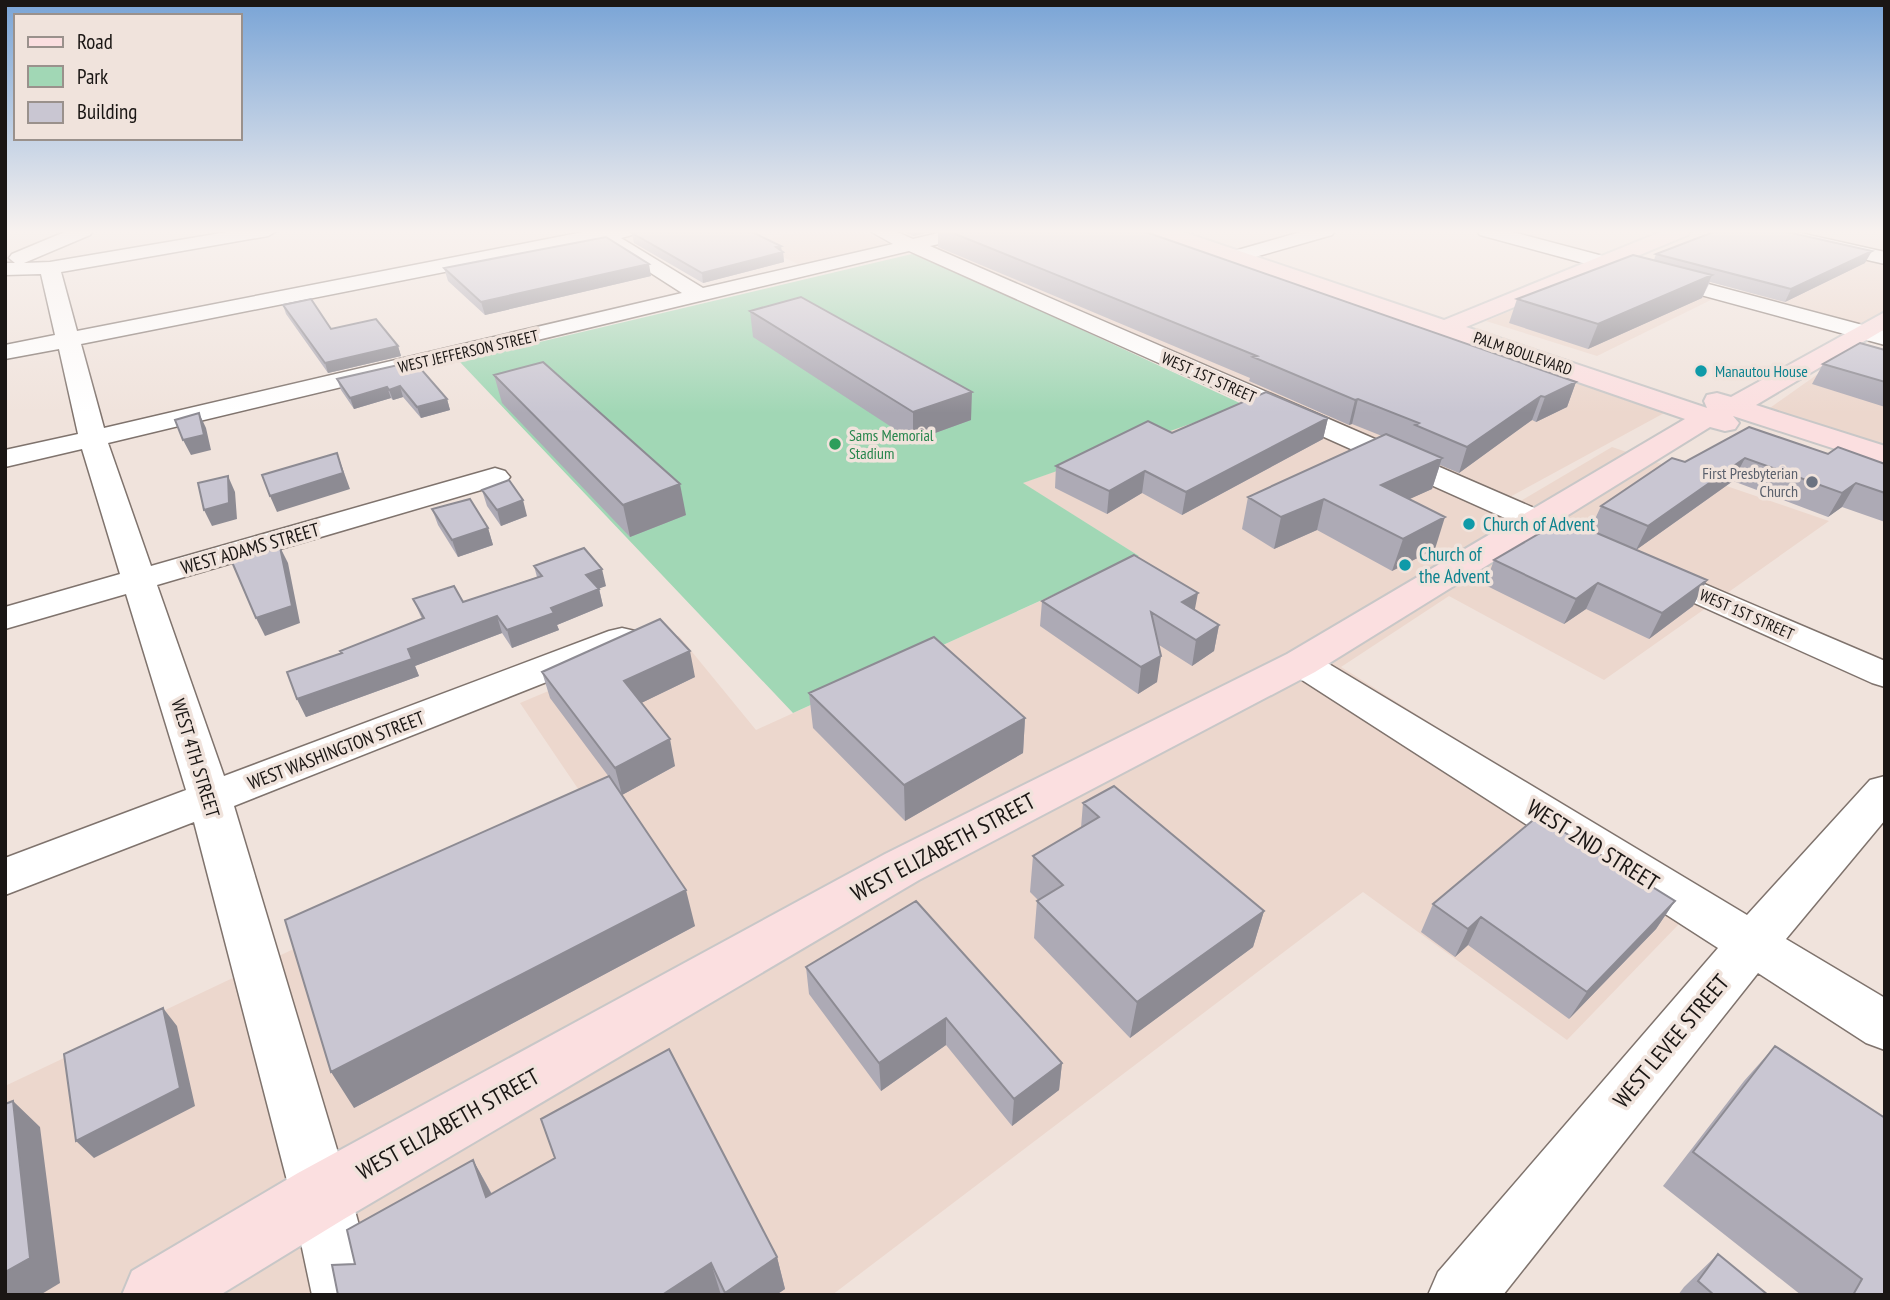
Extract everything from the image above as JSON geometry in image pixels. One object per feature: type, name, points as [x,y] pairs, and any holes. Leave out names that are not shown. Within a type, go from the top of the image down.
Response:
[{"type":"main road","name":"PALM BOULEVARD","points":[[1355,292],[1721,412],[1885,476]]},
{"type":"main road","points":[[1454,324],[1530,292]]},
{"type":"main road","name":"WEST ELIZABETH STREET","points":[[156,1295],[321,1196],[902,867],[1301,663],[1538,522],[1648,451],[1874,335],[1885,319]]},
{"type":"main road","name":"PALM BOULEVARD","points":[[1721,412],[1885,456]]},
{"type":"street","name":"WEST 4TH STREET","points":[[56,292],[93,439],[210,799],[321,1196],[345,1295]]},
{"type":"street","points":[[5,352],[311,292]]},
{"type":"street","points":[[695,292],[700,295]]},
{"type":"street","name":"WEST JEFFERSON STREET","points":[[5,459],[714,292]]},
{"type":"street","name":"WEST 1ST STREET","points":[[1016,292],[1585,542]]},
{"type":"street","points":[[1711,292],[1874,335]]},
{"type":"street","name":"WEST ADAMS STREET","points":[[5,618],[495,477]]},
{"type":"street","name":"WEST 1ST STREET","points":[[1634,564],[1885,675]]},
{"type":"street","name":"WEST WASHINGTON STREET","points":[[5,877],[626,637]]},
{"type":"street","name":"WEST 2ND STREET","points":[[1301,663],[1885,1026]]},
{"type":"street","name":"WEST LEVEE STREET","points":[[1461,1295],[1752,943],[1885,791]]},
{"type":"shaded area","points":[[1033,292],[1318,292],[1666,412],[1506,499]]},
{"type":"shaded area","points":[[1556,292],[1697,292],[1717,297],[1597,356],[1486,321]]},
{"type":"shaded area","points":[[1743,292],[1885,292],[1885,333],[1736,295]]},
{"type":"shaded area","points":[[1839,359],[1885,372],[1885,447],[1767,410]]},
{"type":"shaded area","points":[[1244,405],[1502,512],[1612,447],[1829,521],[1604,680],[1449,596],[1341,667],[1706,896],[1567,1040],[1363,892],[832,1295],[5,1295],[5,1086],[591,808],[520,703],[679,636],[756,730],[1139,556],[1022,483]]},
{"type":"green space","name":"Sams Memorial Stadium","points":[[752,292],[999,292],[1244,405],[1023,483],[1139,556],[793,713],[459,361]]},
{"type":"building","points":[[470,292],[527,292],[481,302]]},
{"type":"building","points":[[1098,292],[1317,292],[1576,382],[1545,397],[1541,396],[1467,447],[1415,425],[1419,423],[1355,400],[1253,357],[1257,356]]},
{"type":"building","points":[[1536,292],[1673,292],[1598,324],[1517,299]]},
{"type":"building","points":[[801,297],[972,392],[913,412],[750,311]]},
{"type":"building","points":[[311,299],[331,329],[376,319],[398,346],[325,363],[283,305]]},
{"type":"building","points":[[1860,343],[1885,350],[1885,382],[1823,364]]},
{"type":"building","points":[[411,362],[417,370],[421,369],[447,399],[417,407],[400,386],[350,398],[337,379]]},
{"type":"building","points":[[543,362],[680,484],[623,505],[494,375]]},
{"type":"building","points":[[1266,392],[1328,418],[1186,492],[1145,471],[1109,491],[1056,466],[1148,421],[1172,433]]},
{"type":"building","points":[[199,413],[204,435],[183,440],[175,420]]},
{"type":"building","points":[[1749,427],[1828,454],[1838,447],[1885,464],[1885,493],[1856,483],[1842,493],[1745,458],[1648,526],[1601,506],[1672,458],[1685,462]]},
{"type":"building","points":[[1386,434],[1442,458],[1381,485],[1445,517],[1403,539],[1324,499],[1281,517],[1248,497]]},
{"type":"building","points":[[337,453],[343,473],[270,496],[262,475]]},
{"type":"building","points":[[228,476],[229,503],[204,510],[198,483]]},
{"type":"building","points":[[509,480],[523,500],[497,510],[482,490]]},
{"type":"building","points":[[470,499],[488,528],[452,540],[432,509]]},
{"type":"building","points":[[1564,519],[1707,580],[1662,613],[1598,583],[1576,599],[1494,560]]},
{"type":"building","points":[[280,547],[292,606],[256,618],[232,562]]},
{"type":"building","points":[[584,548],[602,569],[586,575],[599,589],[551,608],[554,613],[507,630],[497,616],[408,649],[412,659],[297,699],[287,672],[342,653],[340,651],[424,618],[413,599],[454,586],[463,602],[542,576],[534,566]]},
{"type":"building","points":[[1134,555],[1198,593],[1182,602],[1219,625],[1196,640],[1151,612],[1161,656],[1141,667],[1042,601]]},
{"type":"building","points":[[660,619],[690,651],[624,681],[670,739],[615,768],[542,672]]},
{"type":"building","points":[[934,637],[1025,718],[904,785],[809,693]]},
{"type":"building","points":[[609,776],[686,890],[331,1072],[285,920]]},
{"type":"building","points":[[1114,786],[1264,911],[1137,1002],[1037,901],[1063,885],[1033,856],[1099,817],[1083,803]]},
{"type":"building","points":[[1538,816],[1675,901],[1587,992],[1481,917],[1468,929],[1433,904]]},
{"type":"building","points":[[916,901],[1062,1063],[1014,1099],[946,1018],[879,1063],[806,967]]},
{"type":"building","points":[[163,1008],[180,1088],[76,1141],[64,1054]]},
{"type":"building","points":[[1775,1046],[1885,1118],[1885,1295],[1853,1295],[1862,1279],[1693,1152]]},
{"type":"building","points":[[669,1049],[777,1257],[725,1293],[711,1263],[662,1295],[338,1295],[332,1265],[355,1264],[347,1230],[473,1160],[486,1197],[555,1158],[541,1119]]},
{"type":"building","points":[[13,1101],[30,1258],[5,1272],[5,1104]]},
{"type":"building","points":[[1718,1254],[1768,1295],[1714,1295],[1698,1281]]},
{"type":"place","name":"Manautou House","points":[[1701,371]]},
{"type":"place","name":"Sams Memorial Stadium","points":[[835,444]]},
{"type":"place","name":"First Presbyterian Church","points":[[1812,482]]},
{"type":"place","name":"Church of Advent","points":[[1469,524]]},
{"type":"place","name":"Church of the Advent","points":[[1405,565]]}]
